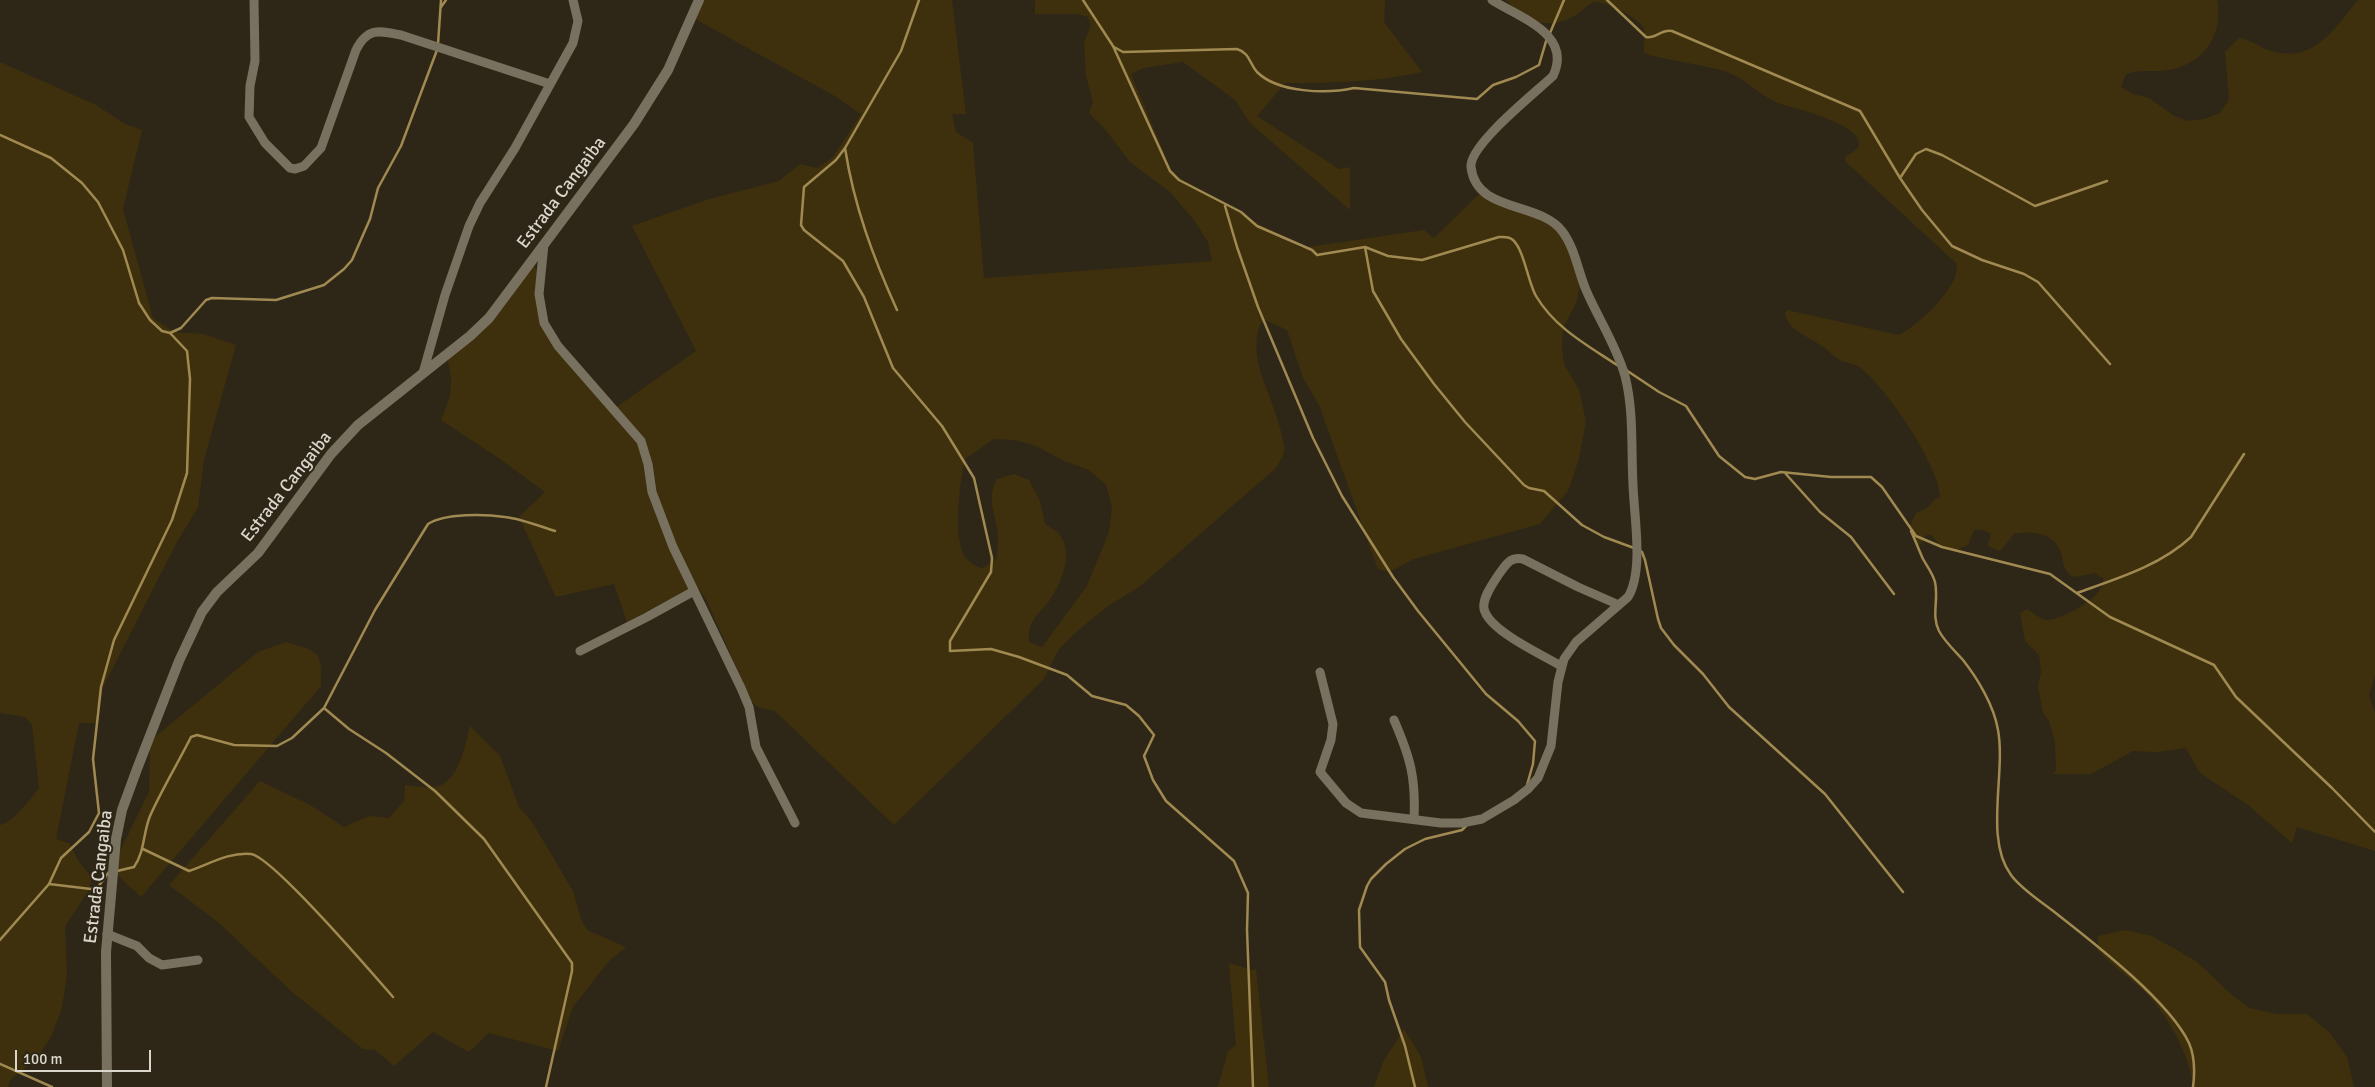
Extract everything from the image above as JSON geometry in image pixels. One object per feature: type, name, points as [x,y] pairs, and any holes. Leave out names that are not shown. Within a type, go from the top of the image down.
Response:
[{"type":"street","points":[[254,0],[255,61],[250,86],[249,117],[264,143],[290,168],[295,170],[304,166],[321,148],[356,50],[364,37],[370,33],[386,32],[408,37],[550,84]]},
{"type":"street","points":[[423,373],[445,295],[469,226],[480,203],[514,148],[573,42],[577,30],[577,11],[573,0]]},
{"type":"street","name":"Estrada Cangaiba","points":[[107,1087],[107,934],[112,868],[122,810],[178,661],[202,612],[216,592],[267,541],[331,454],[358,425],[470,336],[489,318],[648,104],[668,70],[699,0]]},
{"type":"street","points":[[1320,672],[1333,724],[1331,740],[1321,767],[1322,777],[1356,811],[1448,823],[1462,823],[1482,819],[1514,800],[1538,778],[1551,746],[1561,666],[1576,642],[1620,605],[1628,597],[1632,588],[1636,558],[1632,434],[1624,375],[1585,287],[1568,240],[1562,231],[1545,217],[1502,202],[1486,194],[1480,189],[1472,173],[1472,161],[1481,143],[1552,76],[1558,63],[1555,44],[1547,34],[1492,0]]},
{"type":"street","points":[[544,243],[539,294],[544,323],[558,346],[640,441],[659,512],[749,707],[756,747],[795,823]]},
{"type":"street","points":[[1561,666],[1499,629],[1487,616],[1484,608],[1485,599],[1509,561],[1518,558],[1523,559],[1578,587],[1620,605]]},
{"type":"street","points":[[580,651],[694,591]]},
{"type":"street","points":[[1394,720],[1414,774],[1416,790],[1414,819]]},
{"type":"street","points":[[107,934],[137,946],[149,958],[162,965],[198,960]]},
{"type":"shaded area","points":[[701,0],[952,0],[966,114],[952,114],[956,132],[973,143],[984,278],[987,278],[1212,261],[1208,242],[1194,220],[1170,192],[1130,162],[1105,129],[1089,113],[1093,102],[1086,76],[1084,42],[1091,25],[1088,17],[1078,14],[1035,14],[1035,0],[1385,0],[1384,22],[1422,72],[1371,80],[1285,83],[1257,116],[1339,169],[1350,167],[1350,210],[1250,123],[1235,100],[1183,62],[1144,68],[1131,74],[1173,175],[1301,248],[1424,230],[1434,238],[1480,193],[1553,225],[1564,237],[1574,259],[1580,287],[1576,303],[1563,328],[1562,347],[1564,364],[1579,390],[1586,421],[1579,459],[1568,491],[1540,524],[1414,559],[1389,572],[1378,569],[1319,405],[1303,378],[1287,330],[1263,319],[1258,332],[1256,346],[1258,361],[1284,447],[1283,456],[1275,469],[1139,587],[1108,606],[1082,627],[1059,649],[1043,680],[894,825],[775,711],[758,707],[752,702],[706,599],[696,585],[627,622],[614,584],[556,597],[519,517],[545,492],[441,420],[451,389],[451,375],[447,357],[532,261],[537,271],[539,295],[550,332],[615,408],[696,351],[632,226],[709,199],[779,181],[800,164],[818,168],[833,157],[861,114],[833,95],[695,19]],"holes":[[[994,439],[1015,440],[1036,446],[1064,461],[1089,470],[1106,485],[1112,507],[1109,532],[1087,586],[1042,647],[1029,642],[1030,626],[1057,588],[1066,556],[1063,540],[1057,532],[1045,524],[1040,501],[1029,480],[1014,474],[997,479],[992,494],[998,537],[997,558],[982,569],[966,558],[959,539],[959,495],[965,459]]]},
{"type":"shaded area","points":[[1506,0],[2217,0],[2217,28],[2205,50],[2184,66],[2171,70],[2138,71],[2126,74],[2121,87],[2133,94],[2149,98],[2173,115],[2187,121],[2204,119],[2220,113],[2229,99],[2225,52],[2239,38],[2248,40],[2271,51],[2286,54],[2300,52],[2322,41],[2341,22],[2358,0],[2375,0],[2375,675],[2369,696],[2375,713],[2375,851],[2297,827],[2292,843],[2248,805],[2200,773],[2186,748],[2157,752],[2133,751],[2091,774],[2053,774],[2056,771],[2055,741],[2049,721],[2043,713],[2038,686],[2041,672],[2039,655],[2025,641],[2020,613],[2027,609],[2046,620],[2063,616],[2091,599],[2102,585],[2103,578],[2095,573],[2074,577],[2070,575],[2066,570],[2058,546],[2054,541],[2042,534],[2028,532],[2014,534],[2000,551],[1989,547],[1991,534],[1981,530],[1974,530],[1968,545],[1955,551],[1944,549],[1930,534],[1925,536],[1921,544],[1918,545],[1909,528],[1916,513],[1926,509],[1935,499],[1940,498],[1938,484],[1922,448],[1896,408],[1870,377],[1859,367],[1838,359],[1794,329],[1790,325],[1785,313],[1787,310],[1899,335],[1927,314],[1946,293],[1953,282],[1956,263],[1846,162],[1845,157],[1855,150],[1859,144],[1857,137],[1850,130],[1814,114],[1775,102],[1730,73],[1649,55],[1644,52],[1645,32],[1637,20],[1607,4],[1595,2],[1566,20],[1547,23],[1530,19]]},
{"type":"shaded area","points":[[0,62],[96,105],[125,124],[142,130],[123,209],[153,318],[174,332],[203,334],[236,345],[204,460],[198,507],[177,542],[102,689],[96,713],[97,723],[79,723],[56,839],[69,843],[79,862],[92,878],[89,890],[65,926],[67,975],[62,1008],[51,1037],[37,1058],[10,1080],[8,1087],[0,1087],[0,825],[16,815],[39,788],[32,725],[25,717],[0,713]]},
{"type":"shaded area","points":[[286,642],[306,648],[316,654],[321,665],[321,686],[141,897],[115,873],[117,857],[149,792],[150,741],[258,652]]},
{"type":"shaded area","points":[[470,726],[500,756],[519,807],[532,822],[573,891],[581,919],[587,930],[626,947],[608,962],[573,1007],[558,1051],[489,1033],[469,1052],[433,1032],[394,1066],[375,1050],[363,1049],[291,991],[219,923],[169,885],[260,781],[310,805],[344,827],[369,816],[389,818],[404,801],[405,785],[433,787],[442,785],[449,779],[455,772],[463,754]]},
{"type":"shaded area","points":[[2125,930],[2152,936],[2196,961],[2249,1008],[2277,1014],[2307,1014],[2329,1032],[2347,1057],[2354,1087],[2193,1087],[2182,1048],[2168,1021],[2142,989],[2098,951],[2098,936]]},
{"type":"shaded area","points":[[1229,963],[1252,970],[1256,969],[1269,1087],[1215,1087],[1218,1086],[1228,1051],[1236,1045]]},
{"type":"shaded area","points":[[1404,1029],[1421,1057],[1428,1087],[1374,1087],[1383,1062]]},
{"type":"waterway","points":[[438,44],[441,0]]},
{"type":"waterway","points":[[441,7],[446,0]]},
{"type":"waterway","points":[[919,0],[901,51],[845,148],[836,160],[804,187],[801,225],[804,230],[843,261],[864,297],[893,368],[942,426],[974,478],[992,558],[991,572],[950,641],[950,651],[991,649],[1019,657],[1067,675],[1092,696],[1126,705],[1139,716],[1154,735],[1144,756],[1153,780],[1166,801],[1234,861],[1248,893],[1247,930],[1253,1087]]},
{"type":"waterway","points":[[1083,0],[1113,46],[1170,171],[1179,180],[1241,212],[1257,226],[1312,250],[1317,255],[1365,247],[1388,256],[1422,260],[1499,237],[1510,238],[1520,251],[1536,296],[1552,317],[1572,335],[1617,365]]},
{"type":"waterway","points":[[1550,33],[1564,0]]},
{"type":"waterway","points":[[1607,0],[1646,37],[1653,37],[1665,31],[1672,31],[1860,111],[1900,178],[1922,210],[1952,246],[1982,260],[2024,274],[2038,282],[2110,364]]},
{"type":"waterway","points":[[1114,47],[1123,52],[1237,49],[1247,56],[1254,69],[1266,79],[1290,88],[1303,90],[1330,91],[1354,88],[1477,99],[1493,85],[1516,77],[1539,65],[1547,38]]},
{"type":"waterway","points":[[170,333],[181,328],[206,300],[212,298],[276,300],[324,285],[344,269],[352,260],[370,219],[378,188],[401,146],[437,50]]},
{"type":"waterway","points":[[0,135],[51,158],[82,183],[98,202],[123,250],[139,303],[150,320],[162,331],[170,333],[187,351],[190,379],[187,473],[172,520],[114,640],[101,687],[93,759],[99,813],[89,832],[61,858],[49,884],[0,940]]},
{"type":"waterway","points":[[845,148],[865,231],[897,310]]},
{"type":"waterway","points":[[1900,178],[1916,154],[1926,149],[1942,155],[2035,206],[2107,181]]},
{"type":"waterway","points":[[1225,206],[1258,307],[1313,438],[1342,496],[1393,577],[1418,611],[1486,694],[1518,721],[1535,741],[1533,764],[1527,785]]},
{"type":"waterway","points":[[1365,247],[1373,291],[1401,339],[1465,422],[1524,485],[1544,491],[1582,525],[1604,537],[1634,548]]},
{"type":"waterway","points":[[1626,370],[1659,392],[1686,406],[1719,456],[1745,477],[1755,479],[1781,472],[1831,477],[1871,477],[1882,487],[1916,536],[1942,547],[2050,574],[2110,617],[2214,665],[2236,697],[2332,788],[2375,832]]},
{"type":"waterway","points":[[2077,593],[2137,571],[2179,547],[2191,537],[2244,454]]},
{"type":"waterway","points":[[1785,473],[1820,512],[1851,537],[1894,594]]},
{"type":"waterway","points":[[117,871],[134,867],[138,861],[150,816],[191,737],[197,735],[234,745],[277,746],[292,738],[324,708],[375,610],[428,524],[435,520],[455,516],[487,515],[518,519],[555,531]]},
{"type":"waterway","points":[[1911,531],[1935,582],[1935,613],[1939,631],[1963,660],[1985,693],[1996,721],[2000,747],[1997,824],[2003,860],[2011,875],[2021,886],[2110,956],[2165,1009],[2179,1027],[2191,1048],[2194,1065],[2193,1087]]},
{"type":"waterway","points":[[1639,550],[1642,552],[1645,560],[1661,628],[1674,645],[1703,674],[1729,707],[1825,794],[1903,892]]},
{"type":"waterway","points":[[324,708],[349,729],[386,753],[435,791],[484,839],[572,963],[572,971],[546,1087]]},
{"type":"waterway","points":[[1415,1087],[1405,1046],[1389,1000],[1385,982],[1360,947],[1359,910],[1371,879],[1405,849],[1425,839],[1462,830],[1466,826]]},
{"type":"waterway","points":[[143,849],[189,871],[235,855],[251,854],[263,860],[300,894],[393,997]]},
{"type":"waterway","points":[[49,884],[91,889],[98,887],[109,872]]},
{"type":"waterway","points":[[0,1064],[52,1087]]}]
